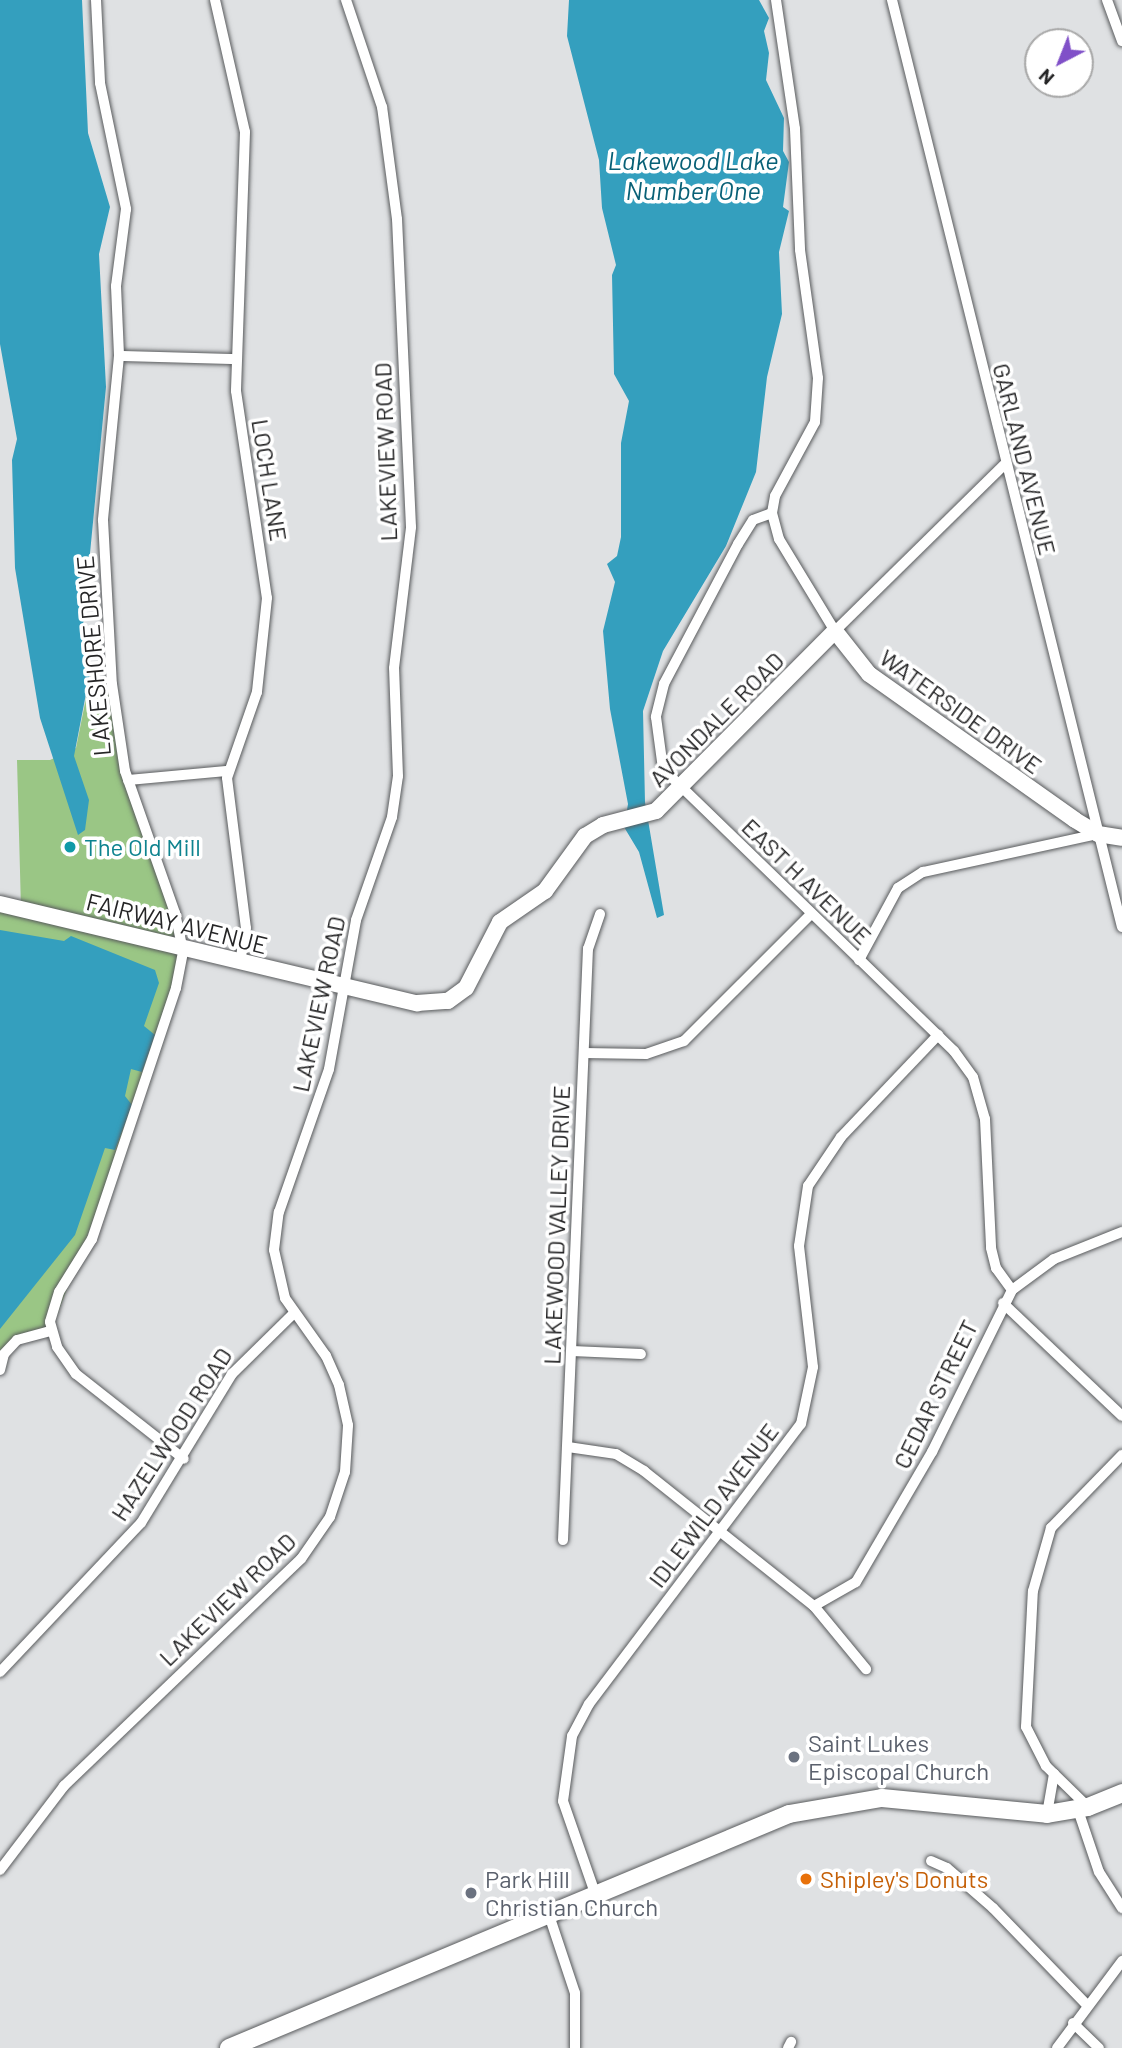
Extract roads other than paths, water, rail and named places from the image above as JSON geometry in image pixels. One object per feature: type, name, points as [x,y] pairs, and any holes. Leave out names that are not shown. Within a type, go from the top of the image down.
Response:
[{"type":"main road","points":[[229,2048],[548,1912],[789,1814],[838,1802],[915,1799],[1047,1814],[1083,1809],[1122,1794]]},
{"type":"street","name":"LAKESHORE DRIVE","points":[[51,1331],[53,1304],[92,1239],[176,988],[181,949],[175,913],[128,780],[116,732],[104,559],[104,486],[118,356],[114,307],[126,209],[100,83],[96,0]]},
{"type":"street","name":"LOCH LANE","points":[[215,0],[247,165],[234,359],[267,630],[257,692],[228,771],[246,928],[240,962]]},
{"type":"street","name":"LAKEVIEW ROAD","points":[[0,1870],[64,1786],[301,1559],[323,1530],[345,1472],[346,1409],[326,1356],[295,1313],[280,1284],[274,1242],[329,1069],[358,909],[396,797],[394,668],[411,527],[394,172],[372,68],[346,0]]},
{"type":"street","points":[[772,513],[775,496],[815,422],[818,378],[800,250],[796,130],[776,0]]},
{"type":"street","name":"GARLAND AVENUE","points":[[892,0],[1004,465],[1122,927]]},
{"type":"street","points":[[1107,0],[1122,41]]},
{"type":"street","points":[[118,356],[234,359]]},
{"type":"street","name":"AVONDALE ROAD","points":[[344,987],[428,1004],[457,996],[500,922],[545,891],[585,836],[619,821],[650,815],[1004,465]]},
{"type":"street","name":"WATERSIDE DRIVE","points":[[772,513],[779,539],[835,631],[869,674],[1098,834]]},
{"type":"street","name":"EAST H AVENUE","points":[[772,513],[753,520],[664,684],[656,730],[663,769],[679,789],[960,1057],[982,1098],[991,1248],[1012,1290]]},
{"type":"street","points":[[128,780],[228,771]]},
{"type":"street","points":[[859,960],[898,888],[916,875],[1098,834],[1122,838]]},
{"type":"street","name":"FAIRWAY AVENUE","points":[[0,904],[344,987]]},
{"type":"street","name":"LAKEWOOD VALLEY DRIVE","points":[[563,1540],[588,949],[600,914]]},
{"type":"street","points":[[584,1053],[646,1054],[684,1041],[811,914]]},
{"type":"street","name":"IDLEWILD AVENUE","points":[[595,1893],[566,1820],[563,1784],[569,1744],[589,1704],[789,1445],[808,1402],[812,1348],[798,1227],[808,1186],[833,1146],[937,1035]]},
{"type":"street","name":"CEDAR STREET","points":[[814,1606],[856,1582],[932,1452],[1003,1303],[1012,1290],[1054,1259],[1122,1232]]},
{"type":"street","points":[[1003,1303],[1122,1416]]},
{"type":"street","name":"HAZELWOOD ROAD","points":[[0,1672],[141,1523],[184,1459],[242,1360],[295,1313]]},
{"type":"street","points":[[0,1370],[4,1354],[17,1340],[51,1331],[76,1374],[184,1459]]},
{"type":"street","points":[[572,1351],[641,1354]]},
{"type":"street","points":[[568,1447],[602,1450],[632,1462],[814,1606],[866,1669]]},
{"type":"street","points":[[1122,1454],[1051,1528],[1035,1571],[1024,1717],[1031,1742],[1083,1809],[1099,1872],[1122,1908]]},
{"type":"street","points":[[1047,1814],[1054,1774]]},
{"type":"street","points":[[931,1861],[947,1868],[993,1908],[1086,2004]]},
{"type":"street","points":[[548,1912],[575,1993],[575,2048]]},
{"type":"street","points":[[1057,2048],[1086,2004],[1122,1961]]},
{"type":"street","points":[[1073,2023],[1099,2048]]},
{"type":"water","points":[[0,0],[82,0],[88,133],[110,207],[99,254],[106,387],[83,626],[90,673],[74,756],[89,800],[85,830],[78,835],[40,718],[15,568],[12,460],[17,439],[0,344]]},
{"type":"water","name":"Lakewood Lake Number One","points":[[569,0],[759,0],[769,18],[764,31],[769,53],[766,80],[784,118],[783,151],[789,162],[783,207],[789,211],[779,252],[782,314],[767,377],[756,472],[726,546],[663,651],[643,711],[645,802],[664,915],[657,918],[639,852],[624,827],[628,804],[610,709],[603,631],[615,582],[607,564],[617,556],[621,537],[621,443],[629,401],[614,374],[612,275],[616,265],[602,208],[599,160],[567,36]]},
{"type":"water","points":[[0,930],[64,941],[71,936],[155,970],[159,983],[144,1026],[155,1035],[142,1072],[131,1069],[125,1096],[132,1105],[115,1150],[105,1148],[75,1235],[0,1329]]},
{"type":"place","name":"The Old Mill","points":[[70,847]]},
{"type":"place","name":"Saint Lukes Episcopal Church","points":[[794,1757]]},
{"type":"place","name":"Shipley's Donuts","points":[[806,1879]]},
{"type":"place","name":"Park Hill Christian Church","points":[[471,1893]]}]
